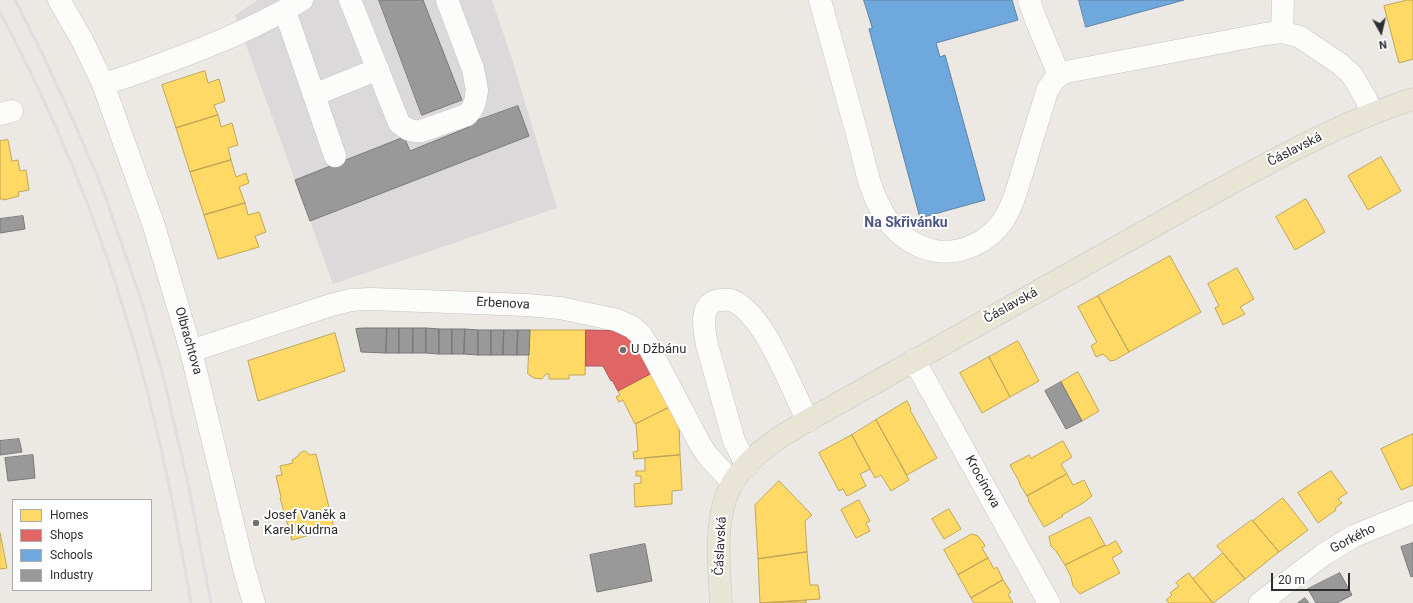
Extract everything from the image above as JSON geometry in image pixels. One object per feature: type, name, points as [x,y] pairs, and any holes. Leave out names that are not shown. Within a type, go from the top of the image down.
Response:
[{"type":"main road","name":"Čáslavská","points":[[721,603],[719,545],[720,526],[723,511],[733,483],[746,466],[764,449],[808,421],[914,360],[1241,178],[1301,146],[1372,113],[1413,99]]},
{"type":"street","name":"Olbrachtova","points":[[59,0],[82,40],[103,84],[154,226],[191,351],[244,569],[254,603]]},
{"type":"street","points":[[350,0],[399,123],[406,129],[413,132],[421,131],[467,115],[475,102],[477,90],[472,69],[447,0]]},
{"type":"street","points":[[820,0],[868,175],[880,209],[897,232],[913,243],[926,249],[943,252],[967,248],[987,237],[1002,222],[1016,191],[1047,91],[1054,79],[1066,72],[1282,32],[1300,37],[1340,64],[1352,75],[1366,99],[1372,113]]},
{"type":"street","points":[[1029,0],[1059,75]]},
{"type":"street","points":[[1282,32],[1283,0]]},
{"type":"street","points":[[103,84],[235,36],[294,5],[314,95],[335,156]]},
{"type":"street","points":[[314,95],[378,69]]},
{"type":"street","name":"Erbenova","points":[[191,351],[351,300],[371,299],[527,305],[560,308],[611,319],[632,327],[641,335],[650,348],[700,444],[708,456],[733,483]]},
{"type":"street","points":[[746,466],[734,441],[707,345],[703,317],[708,305],[718,300],[731,300],[741,305],[753,316],[773,348],[808,421]]},
{"type":"street","name":"Krocínova","points":[[914,360],[1049,603]]},
{"type":"street","name":"Gorkého","points":[[1260,603],[1323,555],[1354,536],[1413,512]]},
{"type":"shaded area","points":[[258,0],[492,0],[512,59],[557,208],[333,284],[235,15]]},
{"type":"building: Homes","points":[[1413,0],[1413,59],[1399,63],[1384,6]]},
{"type":"building: Homes","points":[[205,71],[208,83],[219,79],[225,101],[214,105],[218,115],[176,128],[162,85]]},
{"type":"building: Homes","points":[[218,115],[221,127],[232,123],[238,145],[228,148],[231,160],[190,172],[176,128]]},
{"type":"building: Homes","points":[[8,140],[12,161],[18,160],[20,171],[26,170],[29,190],[18,192],[19,196],[4,200],[0,199],[0,141]]},
{"type":"building: Homes","points":[[1381,157],[1401,191],[1368,210],[1348,176]]},
{"type":"building: Homes","points":[[231,160],[236,177],[246,173],[249,183],[239,187],[245,203],[204,215],[190,172]]},
{"type":"building: Homes","points":[[1306,199],[1325,232],[1295,250],[1276,217]]},
{"type":"building: Homes","points":[[245,203],[248,215],[259,212],[266,232],[255,236],[259,247],[218,259],[204,215]]},
{"type":"building: Homes","points":[[1170,256],[1201,312],[1129,352],[1098,296]]},
{"type":"building: Homes","points":[[1237,268],[1254,299],[1240,307],[1245,314],[1223,325],[1215,308],[1219,306],[1208,284]]},
{"type":"building: Homes","points":[[1098,296],[1129,352],[1115,360],[1110,361],[1103,354],[1096,357],[1091,346],[1097,342],[1078,307]]},
{"type":"building: Homes","points":[[530,330],[586,330],[585,375],[569,375],[569,379],[549,379],[549,374],[546,374],[542,379],[534,378],[528,374]]},
{"type":"building: Homes","points":[[335,333],[345,371],[258,401],[248,361]]},
{"type":"building: Homes","points":[[1018,341],[1039,381],[1010,397],[989,357]]},
{"type":"building: Homes","points":[[989,357],[1010,397],[982,413],[960,373]]},
{"type":"building: Homes","points":[[654,372],[672,406],[635,424],[623,400],[619,402],[616,397],[620,395],[618,391]]},
{"type":"building: Homes","points":[[1078,372],[1099,411],[1082,421],[1061,382]]},
{"type":"building: Homes","points":[[907,401],[911,409],[910,410],[937,458],[907,475],[876,420]]},
{"type":"building: Homes","points":[[672,406],[679,421],[680,455],[634,459],[633,452],[638,451],[636,424]]},
{"type":"building: Homes","points":[[876,420],[909,480],[891,491],[881,475],[875,478],[852,435]]},
{"type":"building: Homes","points":[[1413,434],[1413,485],[1401,490],[1381,449]]},
{"type":"building: Homes","points":[[852,435],[870,469],[860,474],[866,486],[847,496],[843,489],[839,491],[819,453]]},
{"type":"building: Homes","points":[[1063,441],[1072,457],[1061,464],[1067,474],[1027,496],[1010,465],[1029,455],[1031,458]]},
{"type":"building: Homes","points":[[305,451],[310,455],[316,454],[334,528],[292,540],[280,498],[276,476],[282,475],[280,466],[293,463],[292,460],[300,453]]},
{"type":"building: Homes","points":[[680,455],[682,490],[672,491],[672,504],[635,507],[634,484],[641,483],[641,476],[636,476],[636,471],[645,471],[645,458]]},
{"type":"building: Homes","points":[[1331,471],[1347,493],[1338,499],[1342,503],[1335,508],[1336,510],[1318,523],[1298,493]]},
{"type":"building: Homes","points":[[1067,474],[1073,485],[1084,480],[1092,496],[1044,527],[1027,496]]},
{"type":"building: Homes","points":[[779,481],[812,515],[805,521],[807,552],[758,559],[755,505]]},
{"type":"building: Homes","points":[[1283,498],[1308,530],[1279,552],[1253,521]]},
{"type":"building: Homes","points":[[859,500],[870,521],[866,523],[870,531],[856,538],[841,510]]},
{"type":"building: Homes","points":[[949,509],[961,529],[944,539],[932,519]]},
{"type":"building: Homes","points":[[1090,517],[1105,545],[1065,565],[1051,546],[1049,537]]},
{"type":"building: Homes","points":[[1252,520],[1279,552],[1245,579],[1217,546]]},
{"type":"building: Homes","points":[[0,533],[7,568],[0,569]]},
{"type":"building: Homes","points":[[972,534],[978,536],[984,544],[985,546],[982,548],[988,558],[958,575],[944,550]]},
{"type":"building: Homes","points":[[1116,541],[1122,552],[1112,558],[1120,573],[1080,594],[1073,586],[1071,577],[1065,565]]},
{"type":"building: Homes","points":[[807,552],[810,585],[818,585],[820,599],[760,603],[758,559]]},
{"type":"building: Homes","points":[[1223,553],[1245,579],[1213,603],[1193,579]]},
{"type":"building: Homes","points":[[988,558],[994,569],[997,567],[1003,580],[971,598],[958,575]]},
{"type":"building: Homes","points":[[1189,573],[1213,603],[1169,603],[1166,600],[1172,595],[1170,593],[1179,586],[1176,583]]},
{"type":"building: Homes","points":[[1003,580],[1011,592],[1008,594],[1013,603],[974,603],[971,598]]},
{"type":"building: Homes","points":[[806,601],[806,603],[760,603]]},
{"type":"building: Shops","points":[[586,330],[625,331],[654,372],[618,391],[603,366],[586,366]]},
{"type":"building: Schools","points":[[864,0],[1012,0],[1018,20],[936,43],[940,57],[945,55],[985,200],[920,218],[869,29],[872,28]]},
{"type":"building: Schools","points":[[1079,0],[1184,0],[1086,27]]},
{"type":"building: Industry","points":[[379,0],[423,0],[462,100],[422,115]]},
{"type":"building: Industry","points":[[518,106],[529,136],[310,221],[295,180],[404,137],[410,151],[469,127],[468,124]]},
{"type":"building: Industry","points":[[23,216],[25,229],[0,233],[0,219]]},
{"type":"building: Industry","points":[[387,328],[386,353],[361,352],[356,329]]},
{"type":"building: Industry","points":[[387,328],[399,328],[399,353],[386,353]]},
{"type":"building: Industry","points":[[399,328],[413,328],[413,353],[399,353]]},
{"type":"building: Industry","points":[[413,328],[426,328],[426,353],[413,353]]},
{"type":"building: Industry","points":[[426,328],[439,329],[439,354],[426,353]]},
{"type":"building: Industry","points":[[439,329],[452,329],[452,354],[439,354]]},
{"type":"building: Industry","points":[[452,329],[465,329],[464,354],[452,354]]},
{"type":"building: Industry","points":[[465,329],[478,330],[478,355],[464,354]]},
{"type":"building: Industry","points":[[478,330],[491,330],[491,355],[478,355]]},
{"type":"building: Industry","points":[[491,330],[504,330],[503,355],[491,355]]},
{"type":"building: Industry","points":[[504,330],[518,330],[517,355],[503,355]]},
{"type":"building: Industry","points":[[518,330],[530,330],[529,355],[517,355]]},
{"type":"building: Industry","points":[[1061,382],[1082,421],[1066,429],[1045,391]]},
{"type":"building: Industry","points":[[19,439],[22,452],[0,455],[0,441]]},
{"type":"building: Industry","points":[[33,455],[35,478],[8,481],[5,458]]},
{"type":"building: Industry","points":[[1413,543],[1413,576],[1411,577],[1401,547]]},
{"type":"building: Industry","points":[[645,544],[652,581],[597,592],[590,555]]},
{"type":"building: Industry","points":[[1340,573],[1352,595],[1337,603],[1316,603],[1308,589]]},
{"type":"building: Industry","points":[[1305,598],[1309,603],[1298,603]]},
{"type":"railway","points":[[15,0],[41,51],[103,190],[143,306],[163,376],[188,483],[211,603]]},
{"type":"railway","points":[[0,12],[37,85],[70,159],[113,274],[136,349],[155,421],[171,493],[191,603]]},
{"type":"place","name":"U Džbánu","points":[[623,350]]},
{"type":"place","name":"Josef Vaněk a Karel Kudrna","points":[[256,523]]},
{"type":"district","name":"Na Skřivánku","points":[[906,223]]}]
